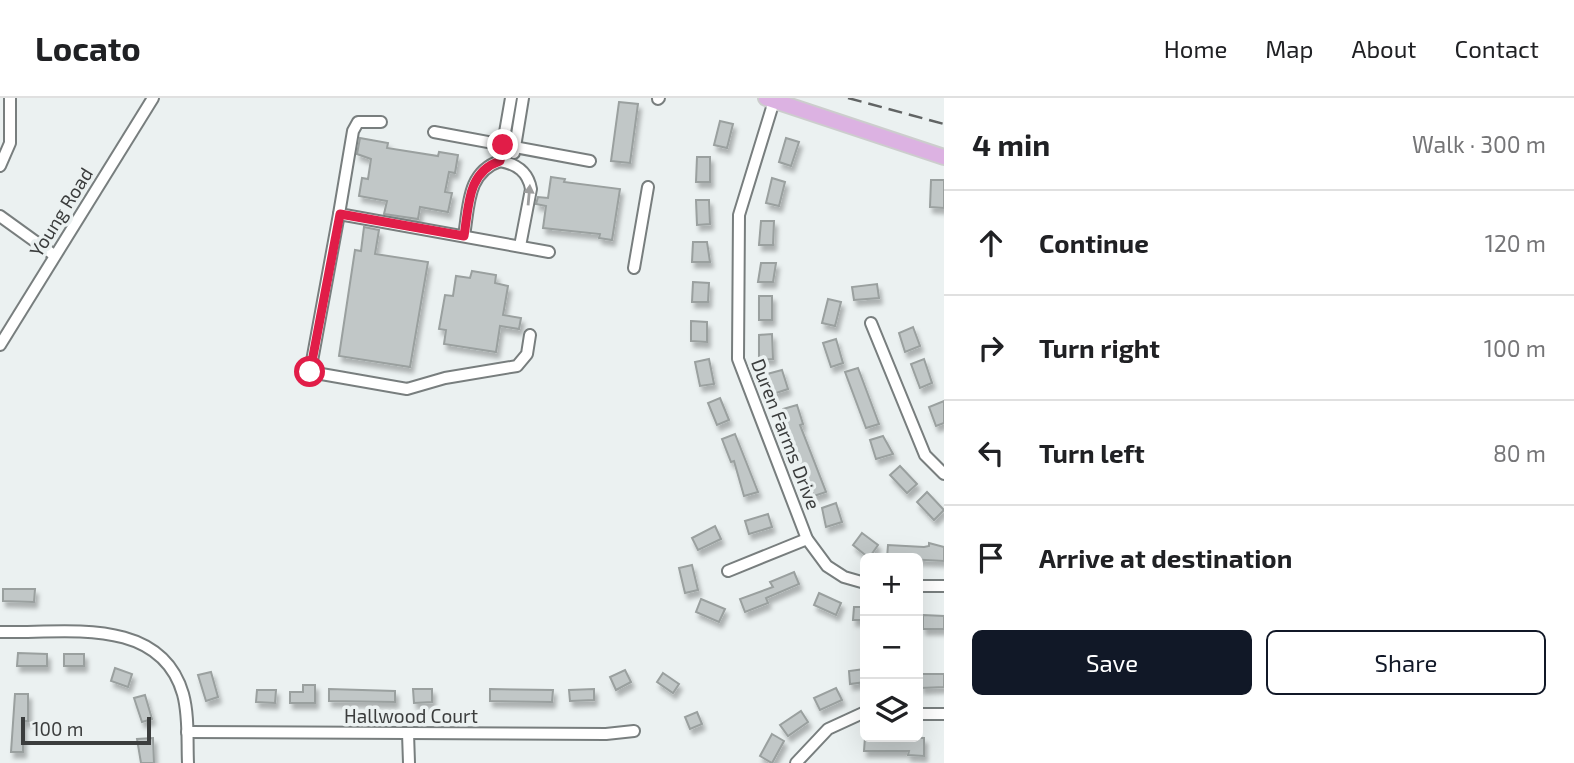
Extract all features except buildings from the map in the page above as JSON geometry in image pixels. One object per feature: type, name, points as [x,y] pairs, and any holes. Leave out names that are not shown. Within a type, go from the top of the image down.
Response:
[{"type":"main road","points":[[770,100],[944,157]]},
{"type":"street","points":[[0,166],[10,144],[10,98]]},
{"type":"street","name":"Young Road","points":[[0,345],[153,98]]},
{"type":"street","points":[[500,161],[512,98]]},
{"type":"street","points":[[512,163],[523,98]]},
{"type":"street","name":"Duren Farms Drive","points":[[770,100],[739,215],[737,346],[744,381],[807,539],[827,566],[844,577],[860,582]]},
{"type":"street","points":[[381,122],[364,120],[358,122],[353,131],[310,372],[407,389],[517,366],[527,354],[530,335]]},
{"type":"street","points":[[433,132],[590,161]]},
{"type":"street","points":[[464,236],[473,182],[482,170],[500,161],[512,163],[524,173],[531,189],[520,246]]},
{"type":"street","points":[[634,268],[648,187]]},
{"type":"street","points":[[340,214],[550,252]]},
{"type":"street","points":[[0,216],[54,255]]},
{"type":"street","points":[[871,323],[920,446],[944,474]]},
{"type":"street","points":[[728,571],[807,539]]},
{"type":"street","points":[[923,586],[944,586]]},
{"type":"street","points":[[0,632],[101,631],[138,643],[162,660],[178,681],[185,704],[188,763]]},
{"type":"street","points":[[796,763],[828,729],[860,714]]},
{"type":"street","points":[[923,714],[944,715]]},
{"type":"street","name":"Hallwood Court","points":[[187,732],[634,732]]},
{"type":"street","points":[[408,733],[409,763]]},
{"type":"railway","points":[[848,98],[944,124]]},
{"type":"route","points":[[310,372],[340,214],[464,236],[473,182],[482,170],[500,161],[503,145]]}]
